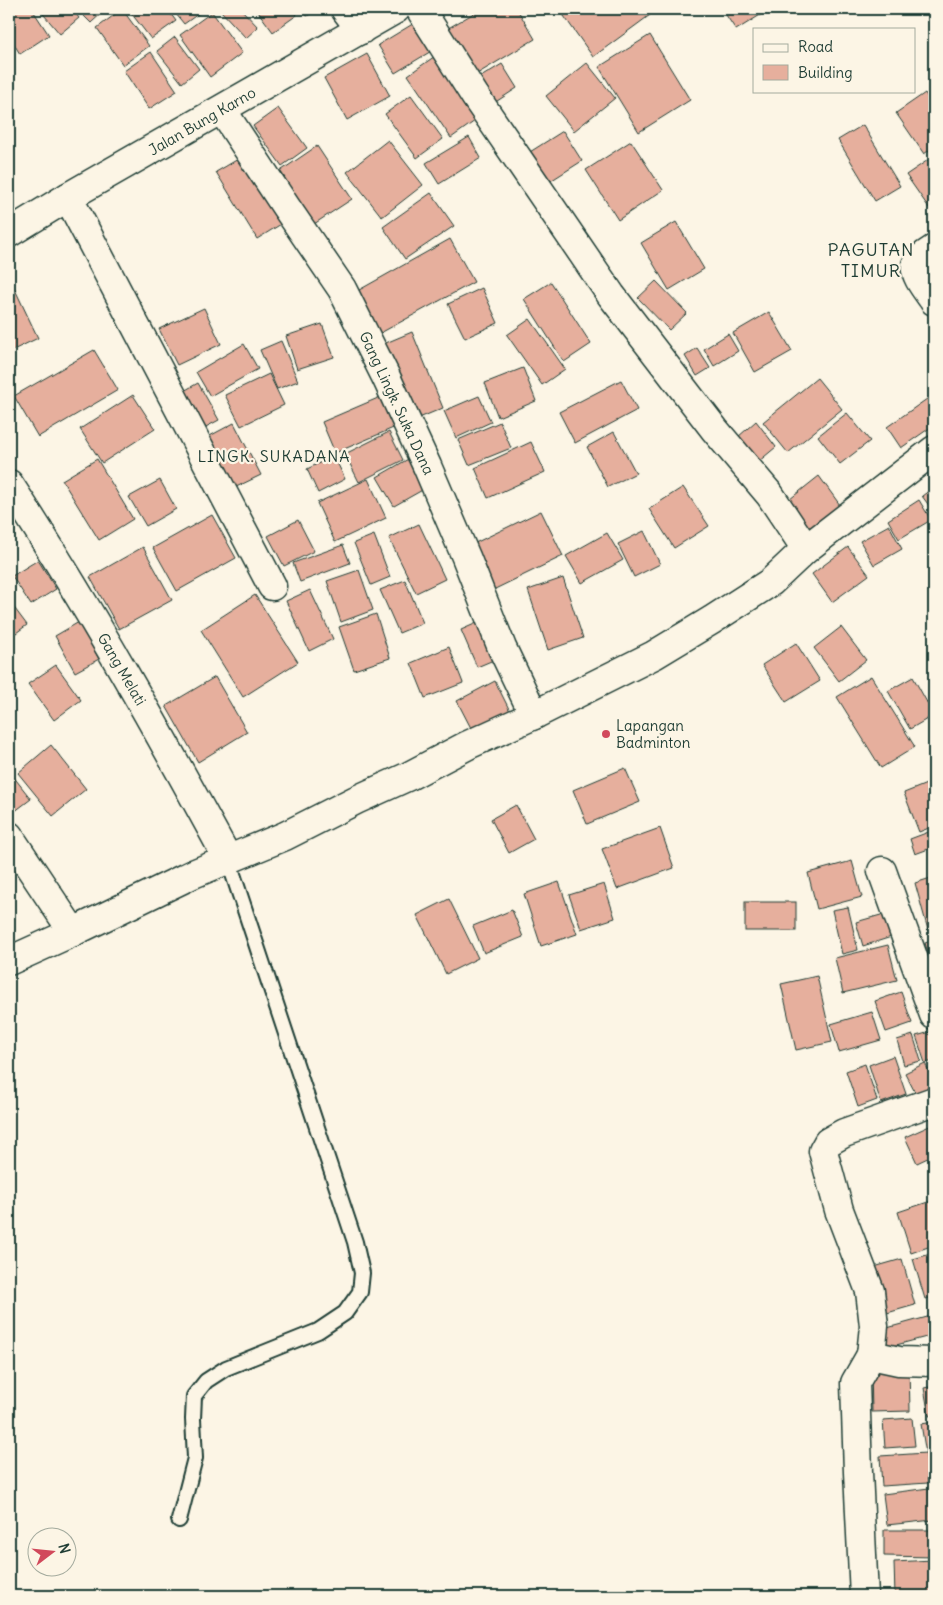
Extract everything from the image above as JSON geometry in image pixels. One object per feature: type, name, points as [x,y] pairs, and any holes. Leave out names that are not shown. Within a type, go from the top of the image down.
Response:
[{"type":"street","name":"Jalan Bung Karno","points":[[9,233],[68,197],[222,110],[353,19],[396,9]]},
{"type":"street","points":[[420,9],[475,96],[610,295],[697,408],[770,495],[806,549]]},
{"type":"street","name":"Gang Lingk. Suka Dana","points":[[222,110],[342,288],[427,466],[502,648],[534,715]]},
{"type":"street","points":[[68,197],[272,586]]},
{"type":"street","points":[[934,249],[921,258],[916,265],[916,273],[934,301]]},
{"type":"street","points":[[9,961],[228,859],[285,836],[654,655],[771,582],[806,549],[934,450]]},
{"type":"street","name":"Gang Melati","points":[[9,484],[76,591],[130,683],[228,859]]},
{"type":"street","points":[[9,836],[73,932]]},
{"type":"street","points":[[882,871],[934,1015]]},
{"type":"street","points":[[864,1596],[855,1383],[871,1355],[874,1326],[870,1291],[839,1210],[823,1151],[828,1142],[844,1133],[934,1101]]},
{"type":"street","points":[[871,1355],[899,1361],[934,1362]]},
{"type":"lane","points":[[180,1520],[195,1458],[194,1396],[206,1380],[226,1368],[318,1331],[345,1313],[360,1292],[362,1273],[354,1242],[228,859]]},
{"type":"building","points":[[9,9],[32,9],[49,35],[20,54],[9,36]]},
{"type":"building","points":[[39,9],[72,9],[79,18],[60,34]]},
{"type":"building","points":[[77,9],[106,9],[91,23]]},
{"type":"building","points":[[122,9],[149,46],[123,65],[97,28]]},
{"type":"building","points":[[128,9],[167,9],[176,21],[151,39]]},
{"type":"building","points":[[172,9],[205,9],[184,24]]},
{"type":"building","points":[[221,9],[241,9],[258,27],[246,38]]},
{"type":"building","points":[[256,9],[293,9],[297,15],[273,32]]},
{"type":"building","points":[[302,9],[318,9],[307,16]]},
{"type":"building","points":[[481,9],[517,9],[535,39],[472,77],[445,30]]},
{"type":"building","points":[[559,9],[646,9],[650,15],[593,57]]},
{"type":"building","points":[[722,9],[770,9],[736,30]]},
{"type":"building","points":[[212,12],[242,53],[210,77],[180,35]]},
{"type":"building","points":[[416,22],[433,50],[395,73],[378,45]]},
{"type":"building","points":[[650,35],[690,100],[639,132],[599,67]]},
{"type":"building","points":[[175,37],[199,69],[182,83],[157,51]]},
{"type":"building","points":[[151,52],[177,91],[149,109],[124,71]]},
{"type":"building","points":[[367,54],[390,96],[347,120],[324,78]]},
{"type":"building","points":[[438,54],[482,116],[451,138],[408,75]]},
{"type":"building","points":[[587,63],[615,98],[574,131],[546,96]]},
{"type":"building","points":[[502,64],[517,88],[491,105],[476,80]]},
{"type":"building","points":[[925,93],[934,107],[934,147],[924,154],[896,113]]},
{"type":"building","points":[[411,95],[443,139],[417,158],[385,114]]},
{"type":"building","points":[[278,108],[307,148],[282,166],[253,126]]},
{"type":"building","points":[[863,125],[900,186],[875,201],[838,140]]},
{"type":"building","points":[[563,131],[582,161],[541,187],[522,157]]},
{"type":"building","points":[[469,137],[481,158],[439,184],[426,163]]},
{"type":"building","points":[[388,140],[423,185],[382,217],[347,172]]},
{"type":"building","points":[[631,141],[663,190],[618,220],[586,170]]},
{"type":"building","points":[[317,146],[352,199],[314,224],[279,172]]},
{"type":"building","points":[[245,155],[286,221],[257,239],[216,172]]},
{"type":"building","points":[[934,156],[934,215],[906,175]]},
{"type":"building","points":[[431,193],[454,226],[405,259],[383,227]]},
{"type":"building","points":[[676,222],[704,269],[669,290],[641,243]]},
{"type":"building","points":[[450,239],[474,282],[375,336],[352,294]]},
{"type":"building","points":[[11,281],[38,338],[9,352],[9,282]]},
{"type":"building","points":[[656,281],[687,313],[669,330],[638,298]]},
{"type":"building","points":[[551,282],[591,344],[564,362],[524,299]]},
{"type":"building","points":[[482,288],[498,323],[465,338],[448,304]]},
{"type":"building","points":[[204,308],[221,344],[177,365],[159,329]]},
{"type":"building","points":[[769,312],[792,351],[755,372],[733,333]]},
{"type":"building","points":[[530,319],[565,369],[542,385],[507,335]]},
{"type":"building","points":[[322,324],[334,357],[297,369],[286,336]]},
{"type":"building","points":[[412,332],[443,408],[412,421],[381,345]]},
{"type":"building","points":[[728,334],[738,351],[714,366],[704,349]]},
{"type":"building","points":[[281,341],[298,381],[277,389],[260,350]]},
{"type":"building","points":[[244,344],[258,369],[210,396],[196,372]]},
{"type":"building","points":[[697,348],[710,368],[697,376],[685,356]]},
{"type":"building","points":[[94,350],[118,390],[38,437],[14,396]]},
{"type":"building","points":[[523,368],[536,401],[498,417],[485,383]]},
{"type":"building","points":[[269,374],[284,405],[241,426],[225,395]]},
{"type":"building","points":[[817,378],[842,409],[788,453],[763,422]]},
{"type":"building","points":[[621,380],[637,410],[575,443],[559,412]]},
{"type":"building","points":[[198,383],[219,420],[202,429],[182,392]]},
{"type":"building","points":[[934,394],[934,425],[901,448],[887,427]]},
{"type":"building","points":[[133,395],[155,429],[102,463],[80,429]]},
{"type":"building","points":[[385,395],[398,426],[335,453],[322,422]]},
{"type":"building","points":[[479,396],[491,422],[456,438],[444,411]]},
{"type":"building","points":[[847,413],[870,441],[840,464],[818,436]]},
{"type":"building","points":[[756,421],[776,447],[758,462],[738,437]]},
{"type":"building","points":[[500,422],[511,448],[469,465],[458,440]]},
{"type":"building","points":[[234,423],[261,475],[232,489],[206,438]]},
{"type":"building","points":[[389,432],[403,460],[359,482],[345,454]]},
{"type":"building","points":[[614,432],[636,473],[608,487],[587,447]]},
{"type":"building","points":[[531,442],[545,472],[488,498],[475,468]]},
{"type":"building","points":[[334,456],[345,479],[318,493],[307,469]]},
{"type":"building","points":[[410,458],[426,488],[394,506],[377,477]]},
{"type":"building","points":[[97,459],[133,519],[99,540],[62,480]]},
{"type":"building","points":[[819,476],[845,512],[811,538],[785,503]]},
{"type":"building","points":[[368,479],[386,518],[335,542],[317,503]]},
{"type":"building","points":[[160,480],[176,509],[146,526],[129,497]]},
{"type":"building","points":[[683,487],[709,526],[674,548],[649,509]]},
{"type":"building","points":[[934,487],[934,510],[933,511],[922,496]]},
{"type":"building","points":[[919,500],[931,520],[899,539],[888,520]]},
{"type":"building","points":[[541,511],[563,556],[493,590],[471,545]]},
{"type":"building","points":[[212,515],[236,558],[177,591],[153,548]]},
{"type":"building","points":[[298,520],[314,551],[284,566],[268,536]]},
{"type":"building","points":[[419,524],[445,579],[416,593],[389,538]]},
{"type":"building","points":[[889,525],[902,549],[874,565],[860,541]]},
{"type":"building","points":[[644,531],[660,564],[634,577],[618,544]]},
{"type":"building","points":[[607,533],[623,560],[582,583],[566,556]]},
{"type":"building","points":[[374,535],[390,577],[371,585],[354,543]]},
{"type":"building","points":[[343,545],[350,563],[300,582],[293,563]]},
{"type":"building","points":[[143,547],[172,600],[119,629],[90,577]]},
{"type":"building","points":[[848,547],[869,575],[832,602],[812,574]]},
{"type":"building","points":[[38,560],[56,589],[31,605],[12,576]]},
{"type":"building","points":[[359,570],[373,610],[341,622],[327,581]]},
{"type":"building","points":[[563,578],[583,638],[548,650],[528,590]]},
{"type":"building","points":[[405,580],[423,623],[399,633],[380,590]]},
{"type":"building","points":[[310,590],[333,639],[309,651],[286,601]]},
{"type":"building","points":[[255,595],[298,662],[243,697],[201,630]]},
{"type":"building","points":[[9,601],[27,625],[9,638]]},
{"type":"building","points":[[376,614],[390,658],[354,670],[339,627]]},
{"type":"building","points":[[486,619],[503,656],[477,667],[461,630]]},
{"type":"building","points":[[79,622],[99,659],[75,672],[55,636]]},
{"type":"building","points":[[841,627],[866,660],[839,681],[814,648]]},
{"type":"building","points":[[796,643],[820,681],[786,702],[762,665]]},
{"type":"building","points":[[449,647],[463,683],[425,698],[411,663]]},
{"type":"building","points":[[56,665],[81,700],[54,720],[28,684]]},
{"type":"building","points":[[871,676],[915,747],[881,768],[837,697]]},
{"type":"building","points":[[215,677],[247,732],[198,762],[166,706]]},
{"type":"building","points":[[913,677],[934,715],[910,729],[888,691]]},
{"type":"building","points":[[495,681],[510,711],[472,730],[457,701]]},
{"type":"building","points":[[51,745],[86,789],[53,816],[18,773]]},
{"type":"building","points":[[625,768],[640,802],[587,824],[573,790]]},
{"type":"building","points":[[9,771],[31,799],[10,815],[9,813]]},
{"type":"building","points":[[934,781],[934,826],[919,832],[904,793]]},
{"type":"building","points":[[516,805],[534,839],[509,853],[491,819]]},
{"type":"building","points":[[660,828],[674,868],[617,889],[602,849]]},
{"type":"building","points":[[934,830],[934,847],[915,854],[910,839]]},
{"type":"building","points":[[852,861],[862,897],[817,909],[808,873]]},
{"type":"building","points":[[934,877],[934,929],[928,930],[915,883]]},
{"type":"building","points":[[559,882],[577,934],[541,946],[524,894]]},
{"type":"building","points":[[604,884],[615,918],[581,929],[569,895]]},
{"type":"building","points":[[449,899],[478,958],[446,974],[417,915]]},
{"type":"building","points":[[745,902],[796,902],[796,931],[745,931]]},
{"type":"building","points":[[848,907],[858,950],[842,954],[832,910]]},
{"type":"building","points":[[512,910],[523,937],[484,953],[473,926]]},
{"type":"building","points":[[895,911],[901,934],[863,946],[856,922]]},
{"type":"building","points":[[934,940],[934,973],[925,943]]},
{"type":"building","points":[[888,945],[897,980],[843,993],[835,958]]},
{"type":"building","points":[[817,976],[832,1042],[796,1050],[781,984]]},
{"type":"building","points":[[901,992],[912,1023],[886,1032],[875,1001]]},
{"type":"building","points":[[872,1012],[881,1040],[839,1052],[831,1024]]},
{"type":"building","points":[[934,1031],[934,1061],[925,1063],[916,1036]]},
{"type":"building","points":[[913,1035],[921,1061],[904,1065],[897,1040]]},
{"type":"building","points":[[893,1056],[906,1094],[881,1103],[869,1065]]},
{"type":"building","points":[[925,1063],[934,1082],[934,1090],[918,1098],[905,1073]]},
{"type":"building","points":[[865,1064],[877,1100],[858,1107],[846,1071]]},
{"type":"building","points":[[934,1124],[934,1155],[917,1163],[905,1137]]},
{"type":"building","points":[[934,1200],[934,1245],[911,1253],[898,1212]]},
{"type":"building","points":[[934,1253],[934,1297],[925,1299],[913,1259]]},
{"type":"building","points":[[902,1259],[915,1305],[887,1313],[874,1267]]},
{"type":"building","points":[[931,1316],[934,1335],[881,1349],[876,1331]]},
{"type":"building","points":[[909,1367],[910,1411],[872,1412],[871,1368]]},
{"type":"building","points":[[934,1386],[934,1415],[929,1416],[924,1388]]},
{"type":"building","points":[[912,1418],[915,1446],[885,1448],[883,1420]]},
{"type":"building","points":[[934,1422],[934,1453],[926,1454],[921,1424]]},
{"type":"building","points":[[926,1453],[928,1483],[882,1486],[880,1456]]},
{"type":"building","points":[[929,1488],[933,1520],[887,1525],[883,1494]]},
{"type":"building","points":[[884,1530],[934,1530],[934,1557],[884,1556]]},
{"type":"building","points":[[933,1560],[934,1596],[895,1596],[894,1562]]},
{"type":"place","name":"Lapangan Badminton","points":[[606,734]]},
{"type":"district","name":"PAGUTAN TIMUR","points":[[871,259]]},
{"type":"district","name":"LINGK. SUKADANA","points":[[274,456]]}]
